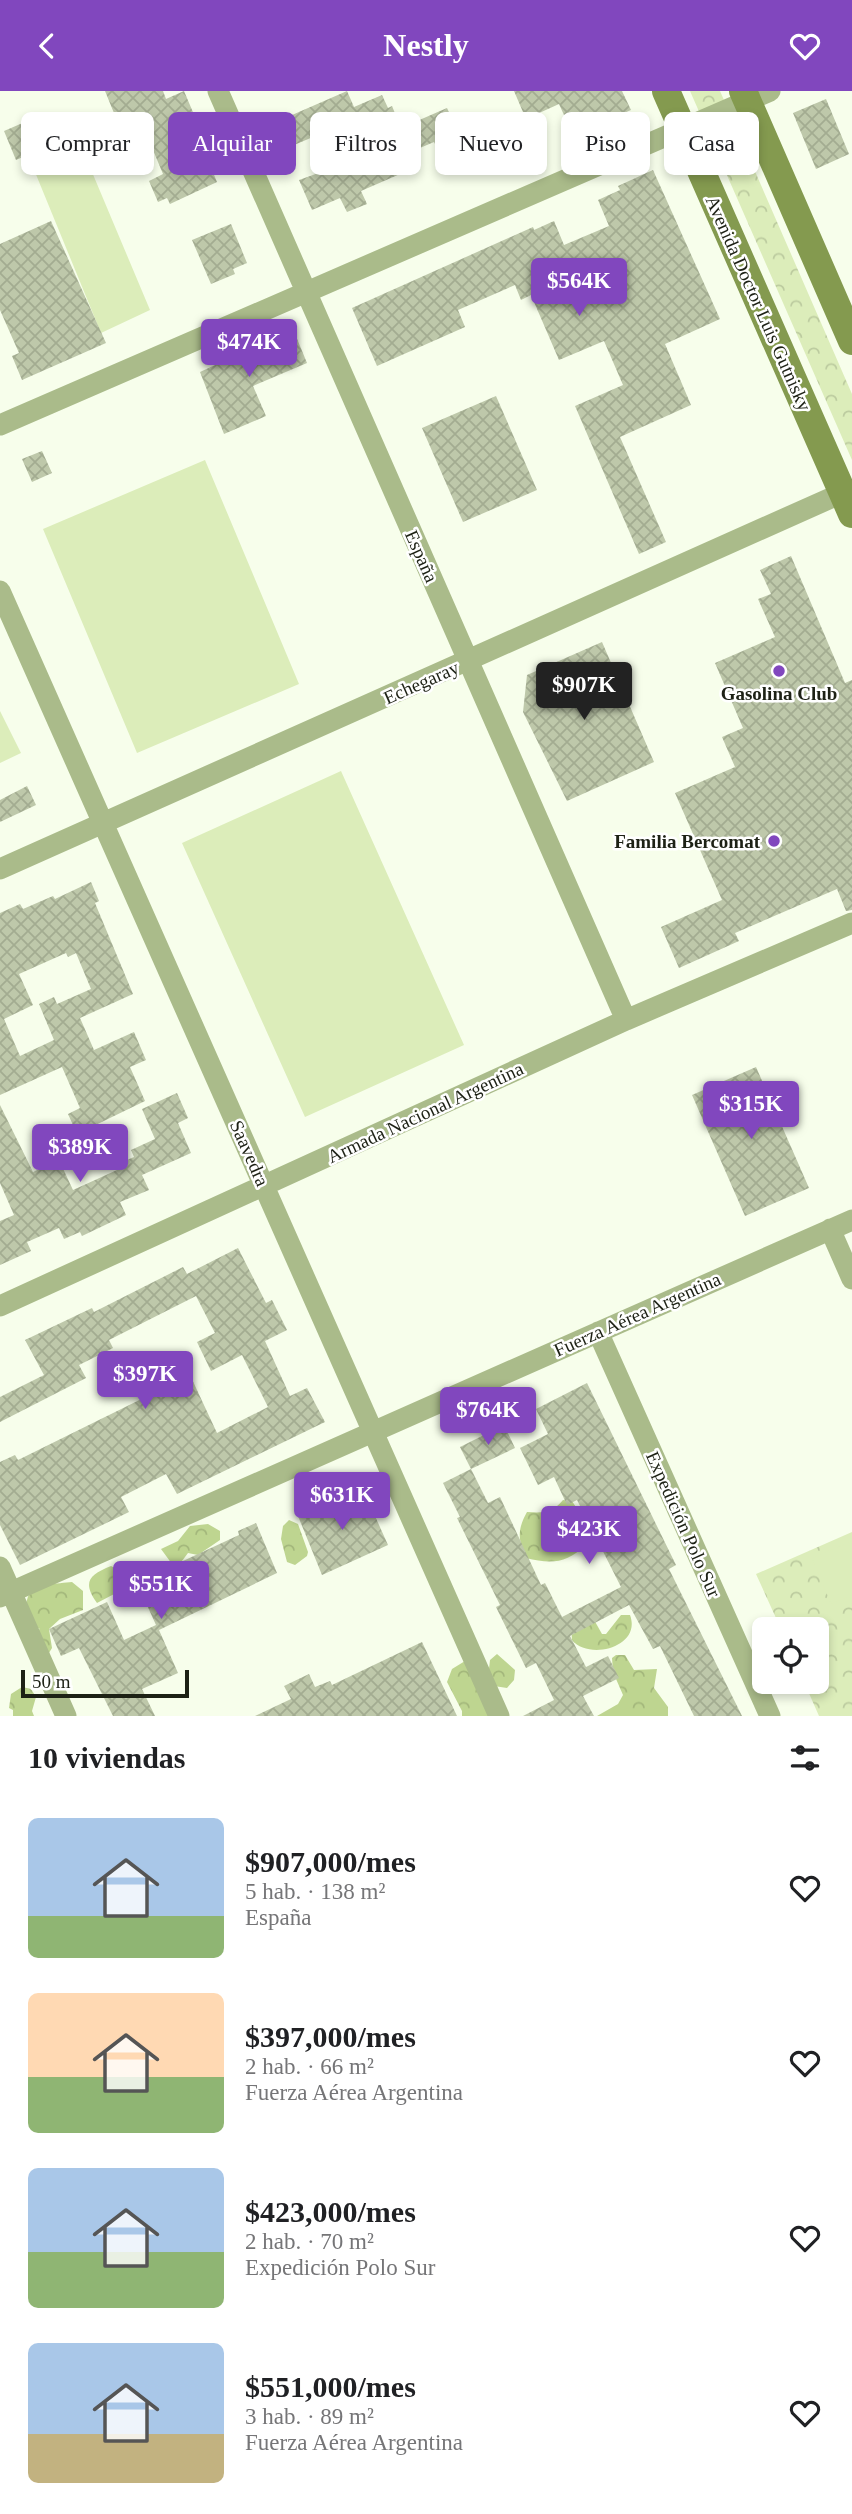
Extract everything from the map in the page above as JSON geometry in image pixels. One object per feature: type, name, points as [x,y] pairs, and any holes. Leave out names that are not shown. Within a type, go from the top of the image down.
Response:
[{"type":"main road","name":"Avenida Doctor Luis Gutnisky","points":[[666,91],[675,112]]},
{"type":"main road","points":[[754,94],[852,341]]},
{"type":"main road","name":"Avenida Doctor Luis Gutnisky","points":[[703,175],[847,504]]},
{"type":"street","name":"España","points":[[218,91],[626,1020]]},
{"type":"street","points":[[717,112],[754,94]]},
{"type":"street","points":[[0,425],[664,137]]},
{"type":"street","name":"Echegaray","points":[[0,869],[468,661],[847,504]]},
{"type":"street","name":"Saavedra","points":[[0,591],[499,1716]]},
{"type":"street","name":"Armada Nacional Argentina","points":[[0,1306],[626,1020],[852,923]]},
{"type":"street","name":"Fuerza Aérea Argentina","points":[[6,1594],[852,1220]]},
{"type":"street","points":[[830,1229],[852,1279]]},
{"type":"street","name":"Expedición Polo Sur","points":[[598,1332],[770,1716]]},
{"type":"street","points":[[0,1567],[6,1594],[66,1716]]},
{"type":"green space","points":[[690,91],[720,91],[729,112],[699,112]]},
{"type":"green space","points":[[36,175],[93,175],[150,310],[101,333]]},
{"type":"green space","points":[[727,175],[757,175],[852,394],[852,460]]},
{"type":"green space","points":[[205,460],[299,684],[137,753],[43,529]]},
{"type":"green space","points":[[0,711],[21,753],[0,763]]},
{"type":"green space","points":[[341,771],[464,1045],[305,1117],[182,843]]},
{"type":"green space","points":[[563,1500],[572,1501],[583,1518],[585,1545],[572,1556],[558,1561],[526,1558],[520,1535],[527,1512],[547,1511]]},
{"type":"green space","points":[[289,1520],[298,1524],[308,1552],[307,1556],[295,1565],[287,1562],[281,1539],[283,1526]]},
{"type":"green space","points":[[208,1524],[220,1531],[220,1540],[198,1555],[188,1553],[182,1561],[172,1564],[161,1549],[178,1541],[190,1526]]},
{"type":"green space","points":[[852,1532],[852,1716],[819,1716],[809,1694],[829,1694],[829,1617],[776,1617],[756,1574]]},
{"type":"green space","points":[[852,1541],[852,1595],[831,1604],[812,1558]]},
{"type":"green space","points":[[111,1566],[119,1570],[118,1592],[97,1603],[90,1590],[90,1580]]},
{"type":"green space","points":[[72,1582],[83,1591],[83,1610],[60,1619],[49,1629],[52,1648],[44,1661],[37,1630],[40,1629],[28,1624],[27,1600],[34,1590],[40,1587]]},
{"type":"green space","points":[[621,1615],[630,1615],[632,1626],[621,1643],[601,1650],[580,1646],[572,1640],[571,1624],[593,1618],[602,1634],[606,1634]]},
{"type":"green space","points":[[497,1654],[515,1670],[514,1680],[507,1688],[494,1686],[489,1669],[490,1660]]},
{"type":"green space","points":[[625,1655],[634,1670],[657,1669],[654,1688],[668,1707],[668,1716],[597,1716],[618,1704],[623,1695],[613,1672],[612,1658]]},
{"type":"green space","points":[[465,1661],[497,1716],[462,1716],[447,1682],[452,1669]]},
{"type":"green space","points":[[22,1687],[31,1689],[36,1697],[32,1711],[34,1716],[13,1716],[13,1710],[9,1708],[11,1694]]},
{"type":"building","points":[[105,91],[163,91],[166,99],[184,91],[193,112],[168,112],[168,175],[214,175],[217,182],[170,204],[167,198],[158,202],[149,181],[163,174],[154,152],[154,112],[114,112]]},
{"type":"building","points":[[347,91],[354,107],[382,95],[388,108],[392,106],[394,112],[310,112],[310,138],[296,144],[296,113]]},
{"type":"building","points":[[514,91],[622,91],[631,110],[563,112],[559,104],[541,112],[523,112]]},
{"type":"building","points":[[826,99],[849,154],[816,169],[793,113]]},
{"type":"building","points":[[435,113],[435,144],[434,142],[421,148],[421,119]]},
{"type":"building","points":[[21,124],[21,158],[16,160],[4,131]]},
{"type":"building","points":[[653,170],[720,319],[665,344],[691,405],[620,437],[666,542],[639,554],[575,406],[623,385],[604,341],[559,360],[531,295],[521,300],[515,285],[458,310],[465,327],[377,366],[352,308],[533,227],[534,230],[554,221],[564,245],[609,226],[598,200],[620,190],[618,186],[642,175],[650,175]]},
{"type":"building","points":[[313,175],[398,175],[361,191],[367,204],[347,212],[340,198],[312,210],[299,180]]},
{"type":"building","points":[[51,221],[106,343],[22,380],[12,356],[19,353],[0,310],[0,244]]},
{"type":"building","points":[[231,224],[247,263],[233,269],[235,274],[211,284],[192,240]]},
{"type":"building","points":[[293,329],[307,363],[253,386],[266,416],[224,434],[200,372]]},
{"type":"building","points":[[496,396],[537,490],[463,522],[422,428]]},
{"type":"building","points":[[42,451],[52,473],[32,482],[22,459]]},
{"type":"building","name":"Familia Bercomat","points":[[791,556],[845,683],[852,680],[852,910],[846,911],[837,889],[735,933],[739,941],[679,968],[661,927],[722,900],[675,793],[735,767],[722,737],[743,728],[715,663],[775,637],[758,599],[771,594],[760,570]]},
{"type":"building","points":[[602,642],[654,762],[567,801],[523,712],[527,675]]},
{"type":"building","points":[[27,786],[36,805],[0,822],[0,800]]},
{"type":"building","points":[[91,882],[99,901],[95,903],[133,994],[80,1018],[94,1050],[134,1032],[146,1060],[130,1067],[145,1101],[77,1134],[68,1114],[80,1108],[62,1067],[0,1095],[0,913],[20,904],[23,909],[53,896],[55,899]],"holes":[[[66,953],[68,957],[76,953],[91,989],[57,1004],[54,997],[39,1004],[54,1040],[20,1056],[4,1019],[33,1005],[19,974]]]},
{"type":"building","points":[[756,1067],[809,1188],[745,1216],[692,1095]]},
{"type":"building","points":[[177,1093],[188,1118],[178,1123],[191,1153],[142,1175],[149,1190],[120,1202],[126,1215],[82,1236],[80,1232],[64,1239],[59,1228],[27,1242],[31,1251],[0,1265],[0,1221],[14,1215],[0,1183],[0,1105],[33,1172],[59,1160],[73,1190],[117,1170],[115,1165],[134,1157],[131,1150],[155,1139],[142,1109]]},
{"type":"building","points":[[238,1248],[266,1303],[272,1300],[287,1330],[265,1341],[290,1396],[307,1388],[325,1422],[177,1494],[166,1474],[121,1497],[129,1512],[20,1565],[0,1525],[0,1462],[15,1455],[18,1460],[190,1375],[217,1433],[268,1407],[242,1355],[211,1371],[197,1342],[215,1333],[196,1296],[109,1340],[113,1348],[79,1365],[86,1378],[0,1422],[0,1397],[44,1375],[25,1340],[92,1308],[94,1312],[183,1267],[187,1274]]},
{"type":"building","points":[[587,1383],[676,1565],[669,1569],[742,1716],[694,1716],[660,1646],[653,1649],[629,1605],[570,1636],[586,1667],[608,1656],[619,1678],[583,1696],[594,1716],[523,1716],[554,1700],[536,1663],[526,1668],[496,1607],[500,1605],[457,1518],[460,1517],[443,1483],[471,1469],[488,1503],[500,1497],[541,1585],[545,1583],[562,1617],[621,1587],[577,1500],[567,1505],[554,1477],[538,1485],[520,1448],[548,1434],[536,1409]]},
{"type":"building","points":[[504,1425],[515,1448],[471,1469],[460,1447]]},
{"type":"building","points":[[360,1490],[371,1518],[375,1516],[388,1545],[322,1575],[298,1516]]},
{"type":"building","points":[[256,1523],[277,1573],[159,1630],[178,1673],[142,1689],[155,1716],[113,1716],[79,1648],[61,1656],[49,1629],[107,1602],[124,1640],[156,1625],[142,1594],[175,1578],[170,1567],[239,1535],[238,1531]]},
{"type":"building","points":[[422,1642],[457,1716],[255,1716],[291,1699],[284,1686],[309,1674],[315,1687],[330,1681],[332,1685]]},
{"type":"place","name":"Gasolina Club","points":[[779,671]]},
{"type":"place","name":"Familia Bercomat","points":[[774,841]]}]
